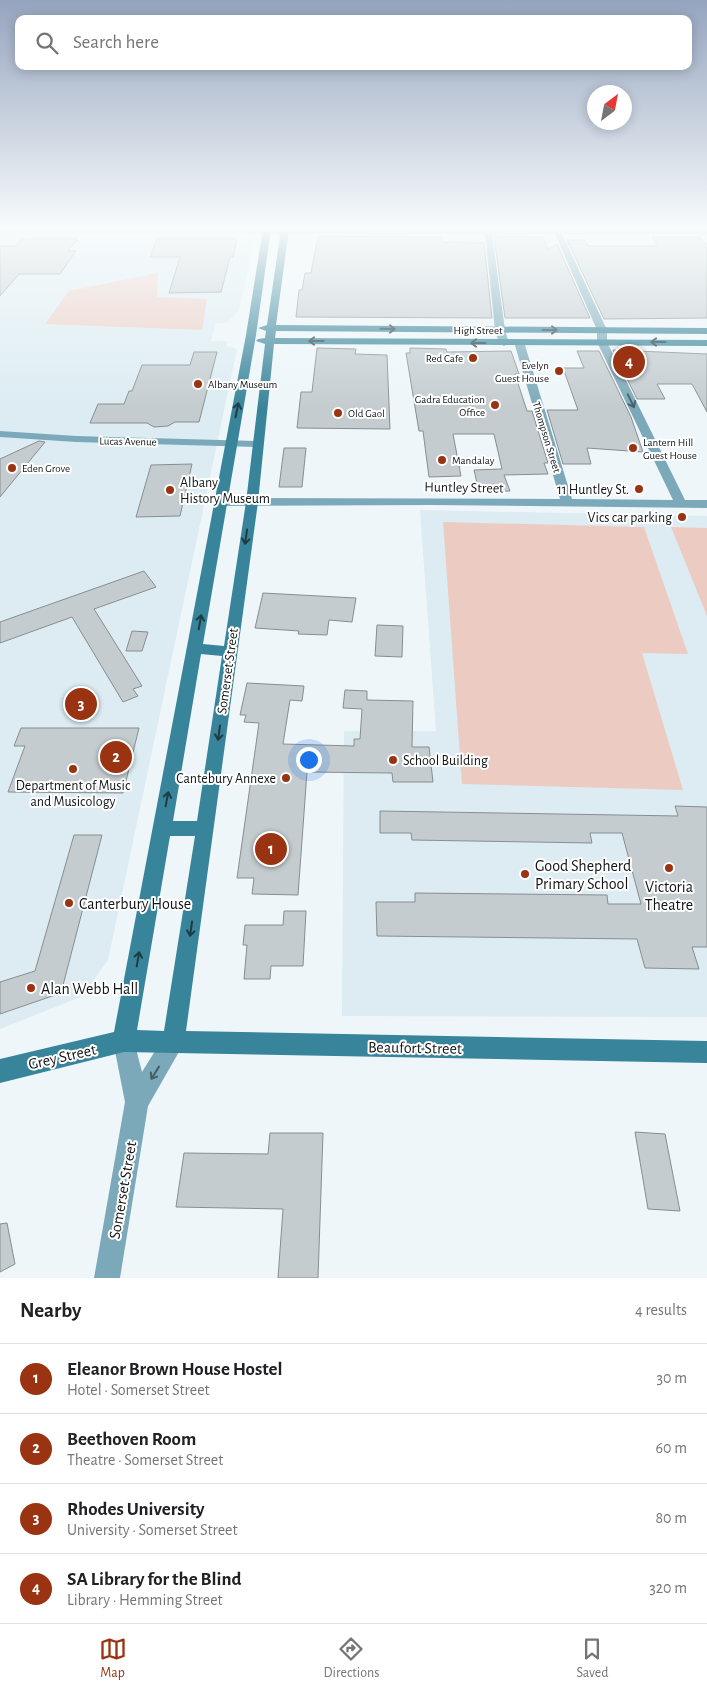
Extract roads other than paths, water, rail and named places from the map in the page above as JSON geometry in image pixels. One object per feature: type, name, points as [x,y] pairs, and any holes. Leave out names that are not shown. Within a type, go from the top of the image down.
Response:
[{"type":"main road","name":"Somerset Street","points":[[124,1041],[258,289]]},
{"type":"main road","name":"Somerset Street","points":[[173,1043],[206,829],[252,502],[256,444],[278,289]]},
{"type":"main road","name":"High Street","points":[[251,334],[500,330],[707,331]]},
{"type":"main road","name":"High Street","points":[[271,334],[504,343],[707,343]]},
{"type":"main road","points":[[195,648],[230,652]]},
{"type":"main road","points":[[162,828],[206,829]]},
{"type":"main road","name":"Beaufort Street","points":[[124,1041],[707,1052]]},
{"type":"main road","name":"Grey Street","points":[[0,1071],[124,1041]]},
{"type":"street","points":[[495,289],[500,330],[504,343]]},
{"type":"street","points":[[584,289],[602,330],[602,342],[681,504]]},
{"type":"street","name":"Thompson Street","points":[[519,342],[567,503]]},
{"type":"street","name":"Lucas Avenue","points":[[0,434],[76,439],[256,444]]},
{"type":"street","name":"Huntley Street","points":[[221,502],[707,504]]},
{"type":"street","name":"Somerset Street","points":[[107,1278],[137,1102],[124,1041]]},
{"type":"street","name":"Somerset Street","points":[[137,1102],[173,1043]]},
{"type":"place","name":"Red Cafe","points":[[473,358]]},
{"type":"place","name":"SA Library for the Blind","points":[[629,362]]},
{"type":"place","name":"Evelyn Guest House","points":[[559,371]]},
{"type":"place","name":"Albany Museum","points":[[198,384]]},
{"type":"place","name":"Gadra Education Office","points":[[495,405]]},
{"type":"place","name":"Old Gaol","points":[[338,413]]},
{"type":"place","name":"Lantern Hill Guest House","points":[[633,448]]},
{"type":"place","name":"Mandalay","points":[[442,460]]},
{"type":"place","name":"Eden Grove","points":[[12,468]]},
{"type":"place","name":"11 Huntley St.","points":[[639,489]]},
{"type":"place","name":"Albany History Museum","points":[[170,490]]},
{"type":"place","name":"Vics car parking","points":[[682,517]]},
{"type":"place","name":"Rhodes University","points":[[81,704]]},
{"type":"place","name":"Beethoven Room","points":[[116,757]]},
{"type":"place","name":"School Building","points":[[393,760]]},
{"type":"place","name":"Department of Music and Musicology","points":[[73,769]]},
{"type":"place","name":"Cantebury Annexe","points":[[286,778]]},
{"type":"place","name":"Eleanor Brown House Hostel","points":[[271,849]]},
{"type":"place","name":"Victoria Theatre","points":[[669,868]]},
{"type":"place","name":"Good Shepherd Primary School","points":[[525,874]]},
{"type":"place","name":"Canterbury House","points":[[69,903]]},
{"type":"place","name":"Alan Webb Hall","points":[[31,988]]}]
